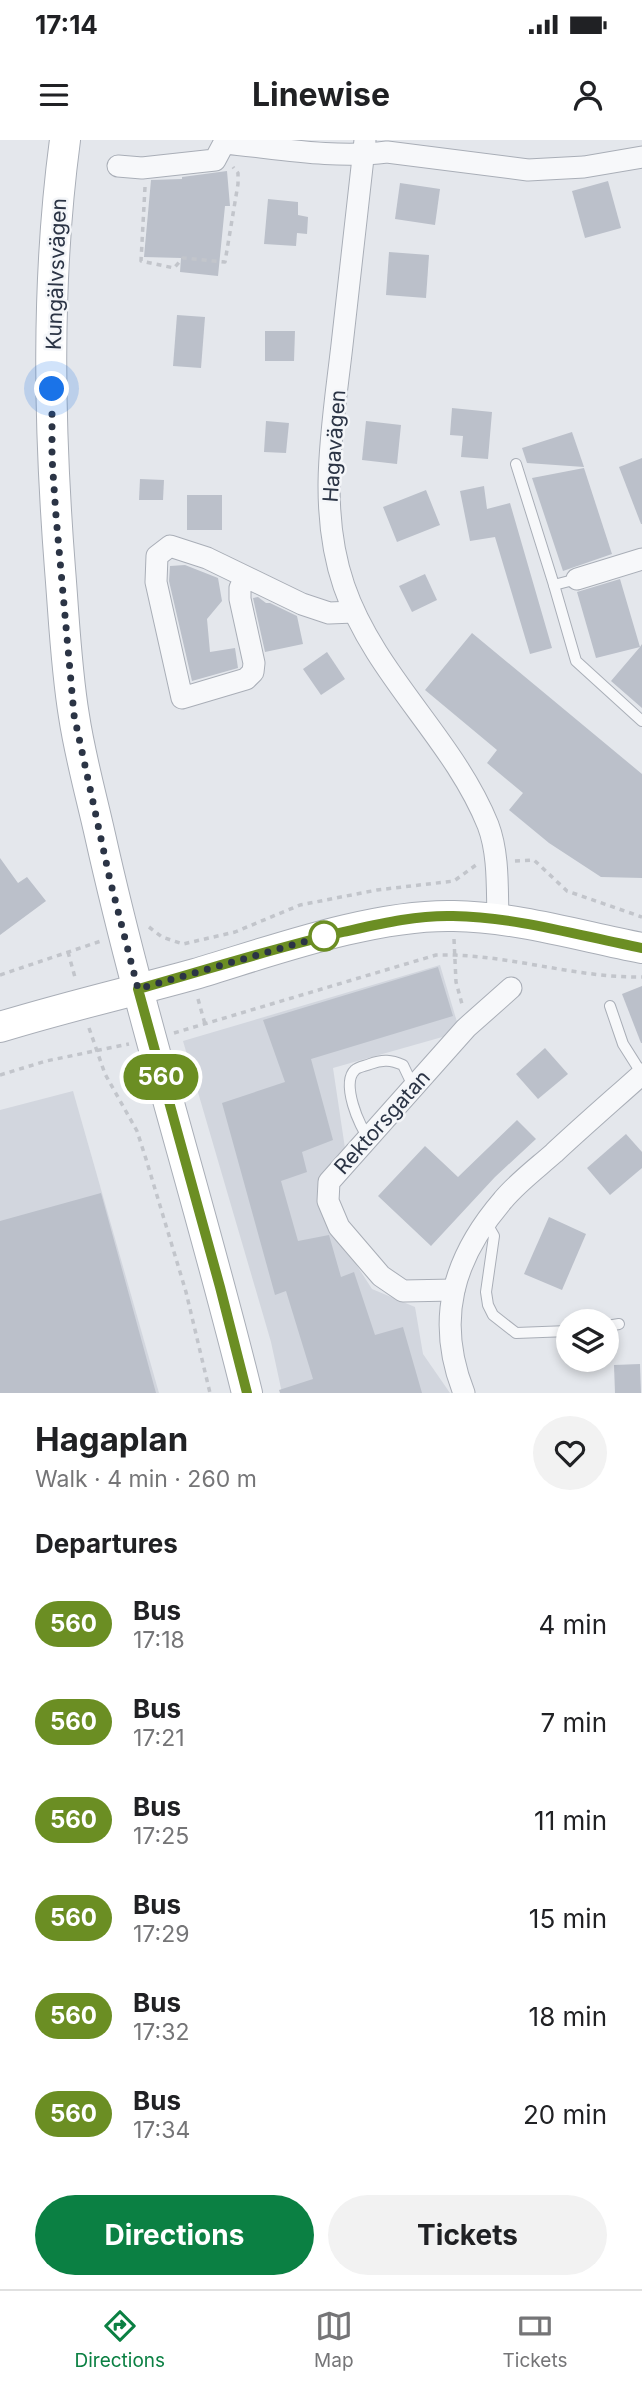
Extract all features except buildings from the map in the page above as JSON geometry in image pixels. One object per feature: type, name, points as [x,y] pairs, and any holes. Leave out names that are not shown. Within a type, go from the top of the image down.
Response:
[{"type":"main road","name":"Kungälvsvägen","points":[[65,140],[60,178],[54,287],[52,458],[64,624],[74,715],[110,880],[247,1393]]},
{"type":"main road","points":[[0,1027],[324,936],[411,919],[454,916],[498,919],[642,948]]},
{"type":"street","points":[[118,166],[142,168],[220,151],[364,148],[528,170],[572,169],[642,156]]},
{"type":"street","name":"Hagavägen","points":[[364,148],[328,468],[334,551],[354,612],[378,657],[451,759],[489,827],[496,862],[498,919]]},
{"type":"street","points":[[245,577],[240,587],[240,599],[254,663],[253,672],[246,679],[182,698],[156,582],[157,556],[170,546],[206,558],[302,604],[329,613],[354,612]]},
{"type":"street","points":[[577,579],[642,559]]},
{"type":"street","name":"Rektorsgatan","points":[[454,1290],[403,1291],[381,1276],[338,1227],[328,1201],[329,1182],[466,1028],[511,988]]},
{"type":"street","points":[[464,1393],[450,1345],[449,1316],[463,1258],[504,1198],[642,1074]]},
{"type":"lane","points":[[516,464],[576,661],[642,721]]},
{"type":"lane","points":[[554,585],[577,579]]},
{"type":"lane","points":[[610,1006],[623,1044],[642,1074]]},
{"type":"lane","points":[[369,1138],[361,1130],[351,1097],[350,1078],[355,1070],[379,1060],[390,1060],[403,1065],[413,1086]]},
{"type":"lane","points":[[486,1222],[494,1236],[486,1293],[493,1315],[516,1333],[556,1331]]},
{"type":"path","points":[[142,168],[145,180],[141,261],[174,268],[183,258],[225,262],[238,173],[220,151]]},
{"type":"path","points":[[454,881],[456,982],[466,1028]]},
{"type":"path","points":[[0,1075],[46,1061],[151,1039],[436,955],[455,955],[616,978],[642,977]]},
{"type":"path","points":[[95,1052],[143,1150],[186,1292],[210,1393]]},
{"type":"shaded area","points":[[440,965],[460,1032],[333,1068],[346,1155],[321,1176],[334,1230],[372,1289],[415,1307],[423,1354],[450,1393],[282,1393],[271,1342],[183,1041]]},
{"type":"shaded area","points":[[73,1091],[159,1393],[0,1393],[0,1110]]},
{"type":"bus line","name":"560","points":[[247,1393],[138,989],[324,936],[432,917],[498,919],[642,948]]},
{"type":"route","points":[[52,389],[52,458],[64,624],[74,715],[110,880],[138,989],[324,936]]}]
